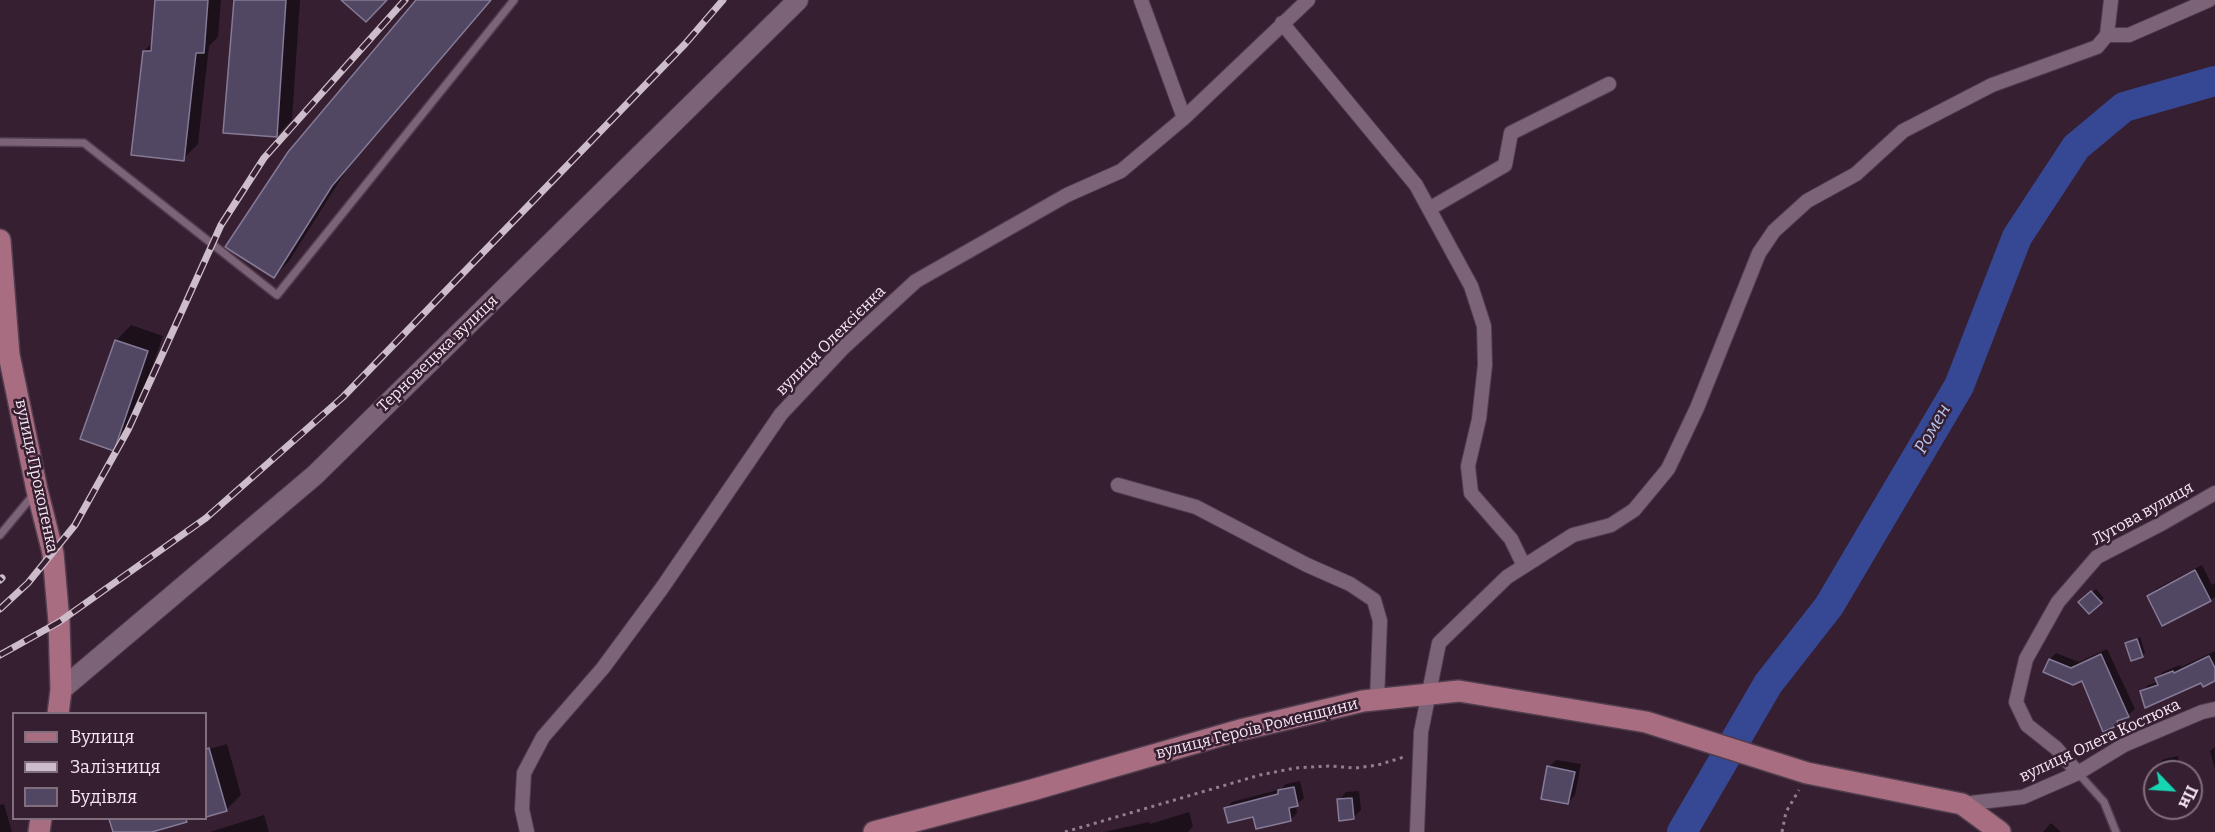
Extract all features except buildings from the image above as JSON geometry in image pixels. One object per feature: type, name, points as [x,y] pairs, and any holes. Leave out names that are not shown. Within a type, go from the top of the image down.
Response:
[{"type":"main road","name":"Терновецька вулиця","points":[[61,690],[315,475],[798,0]]},
{"type":"main road","name":"вулиця Прокопенка","points":[[0,240],[9,355],[37,490],[54,553],[61,690],[58,712]]},
{"type":"main road","name":"вулиця Героїв Роменщини","points":[[874,832],[1032,790],[1240,730],[1377,700],[1459,691],[1646,722],[1815,774],[1962,804]]},
{"type":"main road","points":[[1962,804],[2000,832]]},
{"type":"street","points":[[1141,0],[1184,118]]},
{"type":"street","name":"вулиця Олексієнка","points":[[527,832],[522,809],[524,773],[543,737],[603,668],[662,588],[780,414],[844,347],[916,281],[1067,195],[1121,171],[1184,118],[1308,0]]},
{"type":"street","points":[[1417,832],[1420,732],[1438,643],[1507,577],[1573,535],[1611,525],[1634,510],[1668,469],[1697,408],[1759,253],[1774,231],[1807,201],[1856,174],[1903,131],[1992,85],[2097,47],[2107,35],[2111,0]]},
{"type":"street","points":[[2107,35],[2129,35],[2209,0]]},
{"type":"street","points":[[1282,23],[1416,185],[1471,286],[1484,326],[1485,365],[1479,419],[1468,466],[1471,493],[1511,539],[1524,566]]},
{"type":"street","points":[[1429,209],[1505,165],[1511,133],[1609,84]]},
{"type":"street","points":[[1118,485],[1196,507],[1307,566],[1350,584],[1374,600],[1380,621],[1377,700]]},
{"type":"street","name":"Лугова вулиця","points":[[2078,773],[2056,748],[2027,725],[2016,702],[2026,659],[2058,602],[2097,557],[2215,493]]},
{"type":"street","name":"вулиця Олега Костюка","points":[[1962,804],[2023,797],[2078,773],[2124,745],[2202,712],[2215,709]]},
{"type":"lane","points":[[0,142],[84,143],[277,295],[514,0]]},
{"type":"lane","points":[[0,535],[37,490]]},
{"type":"lane","points":[[2078,773],[2104,802],[2116,832]]},
{"type":"path","points":[[1065,832],[1260,775],[1295,768],[1329,766],[1356,768],[1378,765],[1420,753]]},
{"type":"path","points":[[1782,832],[1786,812],[1797,792],[1815,774]]},
{"type":"waterway","name":"Ромен","points":[[1682,832],[1768,684],[1829,606],[1959,386],[2017,237],[2076,147],[2124,107],[2215,81]]},
{"type":"railway","points":[[0,609],[28,583],[75,525],[128,430],[221,225],[264,158],[405,0]]},
{"type":"railway","points":[[0,655],[59,622],[206,518],[343,397],[685,44],[723,0]]}]
